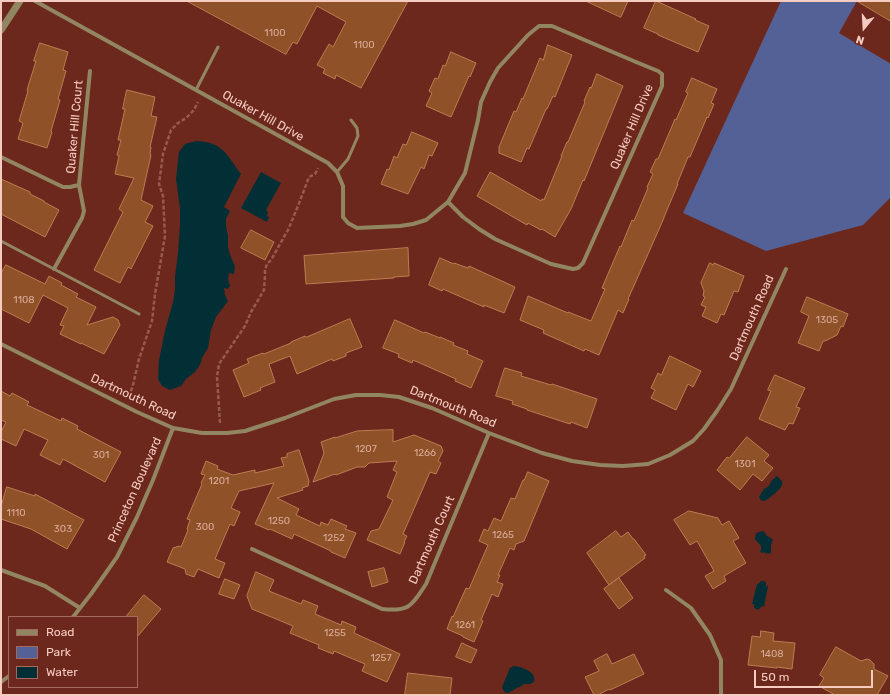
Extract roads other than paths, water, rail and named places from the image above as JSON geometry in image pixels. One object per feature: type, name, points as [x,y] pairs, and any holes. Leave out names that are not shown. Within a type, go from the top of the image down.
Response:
[{"type":"street","points":[[1,30],[20,1]]},
{"type":"street","name":"Quaker Hill Drive","points":[[34,1],[328,163],[337,172],[344,186],[343,217],[348,224],[357,228],[413,224],[426,220],[448,202],[465,173],[481,102],[490,82],[498,68],[528,35],[539,26],[552,26],[662,74],[662,86],[584,263],[578,268],[573,269],[551,264],[495,239],[479,230],[462,217],[448,202]]},
{"type":"street","name":"Quaker Hill Court","points":[[54,269],[82,218],[84,211],[79,185],[90,71]]},
{"type":"street","name":"Quaker Hill Court","points":[[1,157],[63,187],[79,185]]},
{"type":"street","name":"Dartmouth Road","points":[[1,344],[126,407],[173,428],[202,433],[220,434],[245,431],[285,418],[334,399],[356,395],[380,395],[399,397],[432,408],[489,433],[572,461],[600,465],[623,466],[648,464],[670,455],[693,441],[704,429],[731,389],[786,269]]},
{"type":"street","name":"Princeton Boulevard","points":[[74,616],[117,556],[137,517],[173,428]]},
{"type":"street","name":"Dartmouth Court","points":[[252,549],[382,609],[394,610],[407,608],[415,600],[426,584],[489,433]]},
{"type":"street","points":[[1,570],[45,586],[80,608]]},
{"type":"street","points":[[666,590],[691,608],[710,635],[721,660],[721,695]]},
{"type":"lane","points":[[196,90],[218,47]]},
{"type":"lane","points":[[337,172],[348,159],[358,136],[356,128],[351,120]]},
{"type":"lane","points":[[1,241],[140,314]]},
{"type":"water","points":[[196,141],[212,144],[223,150],[241,174],[224,207],[230,211],[226,219],[226,226],[228,247],[235,266],[234,274],[229,273],[228,280],[230,286],[228,289],[224,288],[228,301],[216,317],[211,330],[208,348],[200,365],[181,386],[170,390],[162,386],[158,379],[159,360],[175,290],[180,225],[180,209],[176,179],[179,152],[185,144]]},
{"type":"water","points":[[261,172],[281,183],[266,210],[268,212],[267,216],[269,217],[267,222],[241,208]]},
{"type":"water","points":[[777,476],[782,481],[781,487],[768,499],[764,501],[761,500],[759,497],[764,489],[769,486],[772,480]]},
{"type":"water","points":[[763,531],[773,540],[771,545],[771,553],[767,554],[760,552],[761,546],[755,539],[756,533]]},
{"type":"water","points":[[761,581],[766,582],[766,586],[768,586],[764,607],[762,606],[758,610],[754,608],[754,604],[752,604],[757,584]]},
{"type":"water","points":[[514,666],[525,669],[531,673],[534,678],[534,682],[524,684],[511,692],[506,693],[502,687],[510,668]]}]
